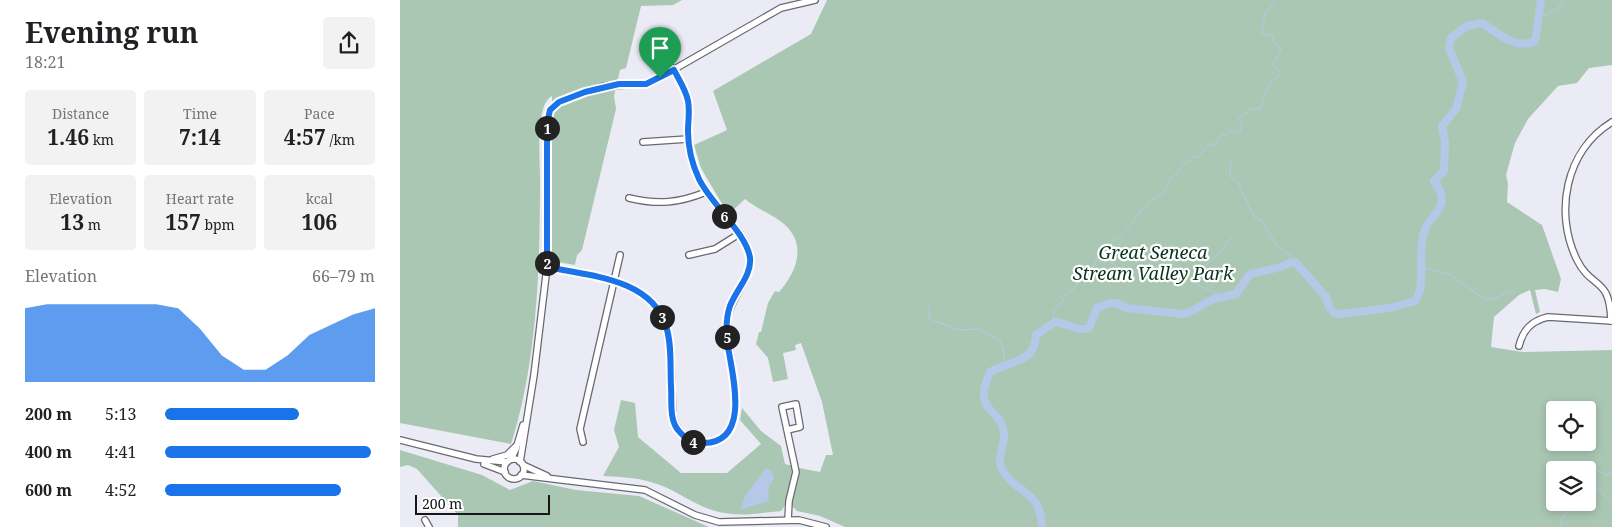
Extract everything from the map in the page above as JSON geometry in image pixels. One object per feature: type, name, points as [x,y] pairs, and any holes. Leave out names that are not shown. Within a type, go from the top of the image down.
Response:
[{"type":"street","points":[[521,475],[527,413],[534,376],[547,267],[547,144],[550,110],[559,102],[585,92],[619,84],[646,84],[791,4],[815,0]]},
{"type":"street","points":[[547,267],[614,282],[645,294],[660,311],[668,335],[673,416],[677,429],[694,442],[714,441],[729,429],[736,401],[726,324],[731,305],[746,276],[750,258],[746,243],[706,192],[694,165],[688,139],[688,102],[674,70],[660,46],[662,35]]},
{"type":"street","points":[[1519,346],[1528,326],[1539,319],[1548,317],[1612,321],[1609,296],[1578,263],[1569,242],[1564,214],[1570,177],[1577,160],[1597,134],[1612,122]]},
{"type":"street","points":[[643,142],[688,139]]},
{"type":"street","points":[[629,198],[647,203],[668,204],[706,192]]},
{"type":"street","points":[[689,256],[714,249],[739,234]]},
{"type":"street","points":[[583,442],[580,428],[620,256]]},
{"type":"street","points":[[788,430],[800,427],[796,404],[782,407],[796,472],[789,501],[788,520]]},
{"type":"street","points":[[505,472],[504,466],[509,461],[517,444],[527,413]]},
{"type":"street","points":[[400,440],[476,459],[505,472],[512,478],[521,475],[645,490],[695,515],[718,522],[737,524],[788,520],[810,522],[826,527]]},
{"type":"street","points":[[476,459],[498,458],[507,455],[517,444]]},
{"type":"street","points":[[476,459],[521,463],[556,479]]},
{"type":"street","points":[[425,520],[429,527]]},
{"type":"green space","points":[[400,0],[682,0],[673,5],[641,6],[626,68],[620,70],[614,96],[616,109],[582,250],[577,255],[575,265],[552,261],[552,96],[543,109],[539,145],[539,243],[536,311],[527,379],[511,444],[400,423]]},
{"type":"green space","name":"Great Seneca Stream Valley Park","points":[[827,0],[1612,0],[1612,65],[1589,68],[1577,83],[1558,86],[1528,119],[1515,143],[1506,175],[1508,184],[1507,202],[1542,225],[1561,279],[1558,292],[1545,289],[1535,290],[1540,312],[1536,314],[1530,290],[1519,295],[1494,317],[1491,347],[1523,352],[1612,350],[1612,527],[845,527],[820,516],[797,511],[791,505],[799,468],[820,472],[826,455],[833,455],[822,402],[801,343],[795,345],[796,350],[783,353],[788,379],[773,382],[768,358],[756,344],[768,303],[775,291],[779,292],[785,284],[794,268],[797,259],[796,241],[784,224],[745,199],[730,213],[725,209],[701,168],[694,145],[727,130],[713,91],[811,34]]},
{"type":"green space","points":[[621,400],[635,403],[638,437],[681,473],[727,473],[761,444],[740,420],[742,408],[761,431],[781,446],[785,464],[793,466],[790,490],[784,507],[781,511],[766,513],[727,513],[703,507],[668,488],[653,483],[632,478],[603,476],[619,447],[614,430]]},
{"type":"green space","points":[[400,450],[482,475],[510,490],[533,481],[576,490],[639,496],[709,527],[458,527],[458,515],[417,469],[408,465],[400,467]]},
{"type":"water","points":[[766,468],[771,470],[774,478],[768,489],[769,500],[741,510],[744,498]]},
{"type":"waterway","points":[[1055,322],[1053,311],[1063,301],[1065,295],[1074,289],[1081,275],[1095,265],[1096,259],[1128,228],[1141,210],[1145,209],[1150,202],[1164,192],[1171,177],[1176,175],[1183,165],[1194,157],[1199,156],[1211,143],[1214,146],[1221,135],[1228,134],[1231,130],[1239,133],[1242,125],[1238,119],[1251,109],[1260,109],[1268,86],[1281,73],[1272,65],[1282,50],[1273,42],[1274,36],[1262,34],[1265,13],[1276,0]]},
{"type":"waterway","points":[[1042,527],[1041,515],[1037,505],[1007,477],[1000,465],[1004,439],[1002,425],[989,409],[984,396],[990,372],[1026,356],[1035,344],[1036,335],[1055,322],[1080,329],[1089,328],[1097,308],[1110,303],[1116,303],[1127,308],[1188,313],[1213,299],[1236,294],[1250,274],[1281,267],[1291,262],[1297,264],[1326,297],[1329,307],[1334,313],[1341,314],[1390,308],[1415,301],[1419,295],[1421,249],[1424,232],[1439,209],[1442,198],[1440,190],[1434,181],[1444,171],[1445,142],[1442,126],[1456,109],[1463,82],[1449,48],[1451,38],[1467,26],[1482,23],[1513,42],[1527,44],[1534,42],[1541,0]]},
{"type":"waterway","points":[[1539,18],[1558,8],[1564,0]]},
{"type":"waterway","points":[[1231,162],[1230,177],[1237,181],[1255,218],[1261,220],[1279,248],[1300,261],[1297,264]]},
{"type":"waterway","points":[[1223,297],[1198,285],[1200,271],[1220,252],[1232,237]]},
{"type":"waterway","points":[[1101,257],[1117,258],[1142,247]]},
{"type":"waterway","points":[[1108,260],[1125,273]]},
{"type":"waterway","points":[[1420,267],[1449,274],[1486,300],[1515,291]]},
{"type":"waterway","points":[[928,307],[929,319],[959,330],[979,329],[1000,341],[1004,351],[1005,366]]},
{"type":"waterway","points":[[1596,471],[1606,475],[1612,472]]},
{"type":"waterway","points":[[1596,484],[1599,488],[1596,489]]},
{"type":"waterway","points":[[1599,488],[1612,501]]},
{"type":"waterway","points":[[1560,527],[1564,515],[1570,511]]},
{"type":"route","points":[[674,70],[684,89],[689,114],[689,150],[694,165],[706,192],[746,243],[750,258],[749,269],[731,305],[726,324],[736,401],[733,420],[729,429],[720,439],[704,443],[694,442],[684,437],[674,423],[668,335],[656,305],[645,294],[631,287],[547,267],[547,144],[550,110],[559,102],[604,86],[646,84],[660,78],[674,70]]}]
